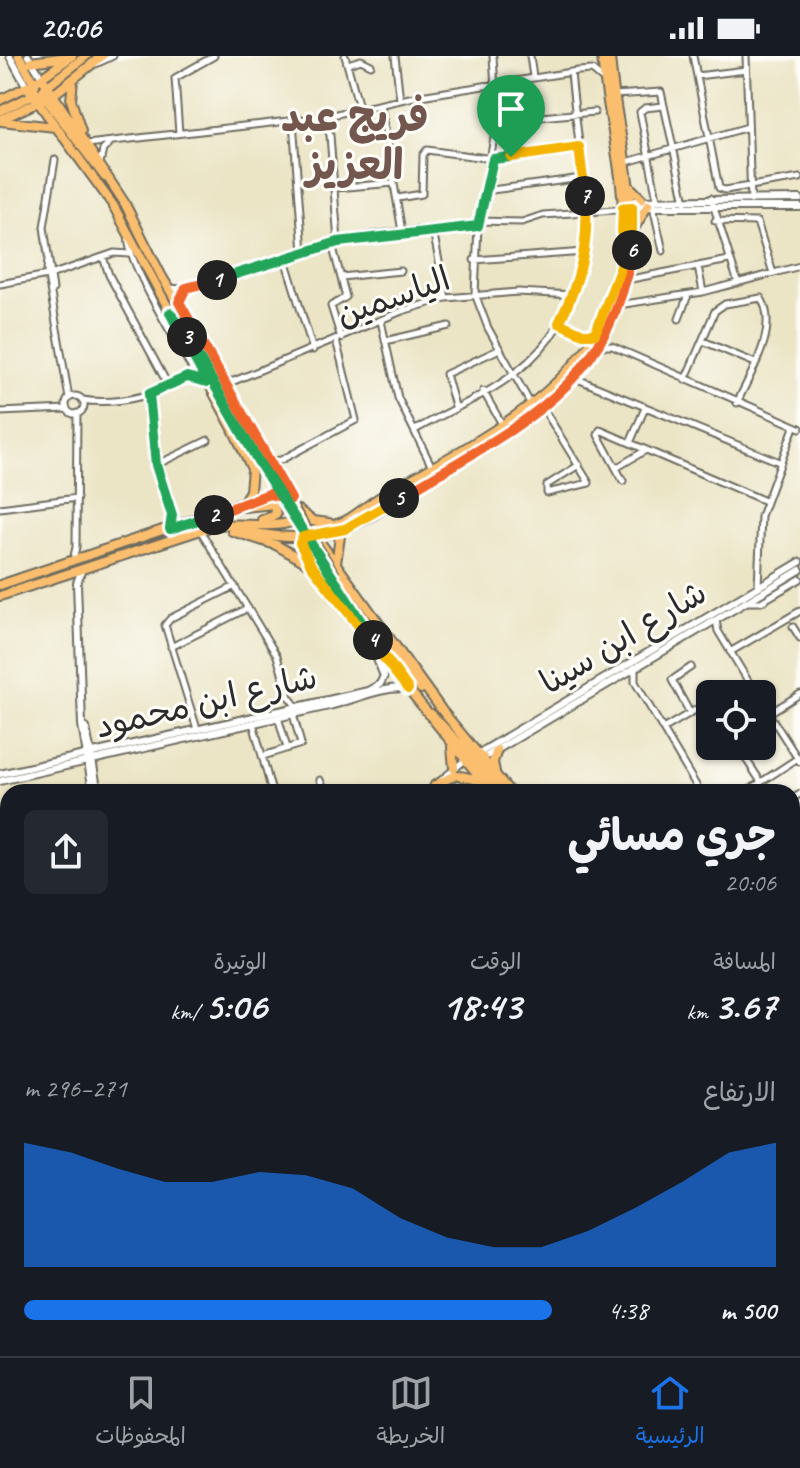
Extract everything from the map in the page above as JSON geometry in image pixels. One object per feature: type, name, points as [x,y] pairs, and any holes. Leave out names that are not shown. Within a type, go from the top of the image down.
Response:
[{"type":"main road","points":[[19,56],[40,91],[95,167],[112,183]]},
{"type":"main road","points":[[0,111],[40,91],[72,56]]},
{"type":"main road","points":[[31,62],[72,56]]},
{"type":"main road","points":[[0,120],[86,56]]},
{"type":"main road","points":[[0,100],[73,80],[102,56]]},
{"type":"main road","points":[[601,56],[625,205],[633,231]]},
{"type":"main road","points":[[298,510],[323,524],[357,511],[525,411],[543,398],[575,364],[595,334],[621,267],[629,186],[613,95],[611,56]]},
{"type":"main road","points":[[73,80],[71,100],[86,141],[112,183],[241,422],[408,689]]},
{"type":"main road","points":[[40,91],[44,112],[106,195],[207,382],[267,463]]},
{"type":"main road","points":[[40,91],[86,141]]},
{"type":"main road","points":[[0,120],[56,128]]},
{"type":"main road","points":[[318,532],[341,530],[543,408],[575,378],[598,347],[618,305],[626,280],[633,231],[651,200],[629,186]]},
{"type":"main road","points":[[161,275],[229,384],[267,463]]},
{"type":"main road","points":[[170,313],[298,510],[318,532],[334,573],[405,672],[441,709],[474,759],[486,784]]},
{"type":"main road","points":[[242,504],[267,463]]},
{"type":"main road","points":[[0,585],[269,494],[291,499]]},
{"type":"main road","points":[[0,596],[213,526],[273,518],[277,508],[266,502],[229,509]]},
{"type":"main road","points":[[241,522],[286,525],[297,519],[298,510]]},
{"type":"main road","points":[[225,523],[271,535],[303,537],[350,519],[357,511]]},
{"type":"main road","points":[[213,526],[276,545],[311,565]]},
{"type":"main road","points":[[334,573],[341,530]]},
{"type":"main road","points":[[303,537],[300,549],[372,646],[450,742],[503,784]]},
{"type":"main road","points":[[423,708],[442,722],[494,784]]},
{"type":"main road","points":[[450,742],[454,768]]},
{"type":"main road","points":[[497,750],[493,762],[497,777]]},
{"type":"main road","points":[[437,784],[456,775],[478,784]]},
{"type":"street","points":[[10,56],[40,91]]},
{"type":"street","points":[[91,66],[113,56]]},
{"type":"street","points":[[179,133],[175,78],[214,56]]},
{"type":"street","points":[[345,56],[360,111]]},
{"type":"street","points":[[395,56],[400,100]]},
{"type":"street","points":[[493,56],[497,121],[493,159],[478,224],[474,260],[475,294],[500,349],[528,394],[530,401],[525,411]]},
{"type":"street","points":[[530,56],[533,77]]},
{"type":"street","points":[[592,70],[601,56]]},
{"type":"street","points":[[693,56],[718,185],[725,190],[800,178]]},
{"type":"street","points":[[746,56],[751,203]]},
{"type":"street","points":[[348,64],[362,58],[371,65]]},
{"type":"street","points":[[31,62],[40,91]]},
{"type":"street","points":[[86,141],[111,142],[323,117],[496,82],[571,72],[592,70],[604,80]]},
{"type":"street","points":[[697,76],[746,70]]},
{"type":"street","points":[[415,430],[515,373],[559,323],[573,295],[585,252],[587,212],[571,72]]},
{"type":"street","points":[[613,95],[658,90],[667,110],[685,202]]},
{"type":"street","points":[[381,106],[402,232]]},
{"type":"street","points":[[663,106],[643,108],[640,112],[649,156],[651,200],[663,251]]},
{"type":"street","points":[[497,121],[595,112]]},
{"type":"street","points":[[267,463],[356,420],[331,308],[346,299],[335,243],[336,188],[330,135],[323,117]]},
{"type":"street","points":[[293,121],[303,252]]},
{"type":"street","points":[[627,162],[748,127]]},
{"type":"street","points":[[100,164],[103,150],[111,142]]},
{"type":"street","points":[[398,198],[420,196],[424,187],[425,152],[436,150],[493,159],[579,147]]},
{"type":"street","points":[[55,160],[44,220],[52,290],[70,387],[68,410],[74,423]]},
{"type":"street","points":[[484,191],[582,178]]},
{"type":"street","points":[[336,188],[394,183]]},
{"type":"street","points":[[751,203],[800,199]]},
{"type":"street","points":[[171,288],[186,288],[335,243],[402,232],[522,222],[543,215],[587,212],[651,200],[800,207]]},
{"type":"street","points":[[711,202],[738,283]]},
{"type":"street","points":[[715,221],[757,222],[773,273]]},
{"type":"street","points":[[433,230],[446,298]]},
{"type":"street","points":[[114,253],[128,239]]},
{"type":"street","points":[[128,239],[130,254],[197,377]]},
{"type":"street","points":[[474,260],[585,252]]},
{"type":"street","points":[[0,284],[50,275],[114,253],[130,254]]},
{"type":"street","points":[[103,257],[109,275],[168,385]]},
{"type":"street","points":[[285,259],[313,350]]},
{"type":"street","points":[[626,280],[729,260]]},
{"type":"street","points":[[698,266],[703,292]]},
{"type":"street","points":[[618,305],[703,292],[800,266]]},
{"type":"street","points":[[341,277],[401,271]]},
{"type":"street","points":[[179,302],[186,288]]},
{"type":"street","name":"الياسمين","points":[[229,384],[381,321],[446,298],[544,292],[573,295]]},
{"type":"street","points":[[679,319],[688,294]]},
{"type":"street","points":[[685,380],[719,307],[761,298],[765,307],[766,337],[737,403]]},
{"type":"street","points":[[381,321],[398,398],[432,467]]},
{"type":"street","points":[[559,323],[583,334],[595,334]]},
{"type":"street","points":[[385,341],[449,326]]},
{"type":"street","points":[[606,332],[612,346]]},
{"type":"street","points":[[703,341],[755,363]]},
{"type":"street","points":[[598,347],[612,346],[797,428],[779,462],[765,501],[757,538],[758,588]]},
{"type":"street","points":[[455,406],[448,373],[500,349]]},
{"type":"street","points":[[187,377],[191,366]]},
{"type":"street","points":[[50,408],[68,398],[93,402],[149,394],[187,377],[197,377],[207,382]]},
{"type":"street","points":[[575,378],[779,462]]},
{"type":"street","points":[[70,387],[81,401]]},
{"type":"street","points":[[483,391],[502,425]]},
{"type":"street","points":[[149,394],[156,465],[172,515],[170,529]]},
{"type":"street","points":[[528,394],[543,398]]},
{"type":"street","points":[[72,561],[76,547],[77,498],[74,423],[81,401]]},
{"type":"street","points":[[0,412],[50,408],[77,413]]},
{"type":"street","points":[[543,408],[579,465],[589,484],[547,493],[547,485],[579,465]]},
{"type":"street","points":[[630,443],[645,408]]},
{"type":"street","points":[[623,481],[598,432],[601,430],[765,501]]},
{"type":"street","points":[[156,465],[208,440]]},
{"type":"street","points":[[616,468],[646,450]]},
{"type":"street","points":[[0,508],[77,498]]},
{"type":"street","points":[[172,515],[182,525]]},
{"type":"street","points":[[199,530],[205,534],[277,656],[295,711],[302,740],[300,745],[263,756]]},
{"type":"street","points":[[76,547],[90,556]]},
{"type":"street","name":"شارع ابن سينا","points":[[474,759],[800,562]]},
{"type":"street","points":[[82,569],[77,583],[83,717],[93,784]]},
{"type":"street","name":"شارع ابن سينا","points":[[474,759],[497,750],[800,570]]},
{"type":"street","points":[[67,574],[77,583]]},
{"type":"street","points":[[760,575],[771,580]]},
{"type":"street","name":"شارع ابن سينا","points":[[745,602],[761,602],[800,579]]},
{"type":"street","points":[[197,729],[164,628],[169,620],[235,586]]},
{"type":"street","points":[[171,647],[248,608]]},
{"type":"street","points":[[729,651],[800,611]]},
{"type":"street","points":[[716,620],[729,651]]},
{"type":"street","points":[[705,626],[714,629],[747,680]]},
{"type":"street","points":[[793,627],[800,638]]},
{"type":"street","name":"شارع ابن محمود","points":[[0,774],[253,723],[378,687],[384,674],[372,646]]},
{"type":"street","points":[[635,682],[636,666]]},
{"type":"street","points":[[690,713],[672,680],[691,667]]},
{"type":"street","points":[[620,675],[635,682],[695,784]]},
{"type":"street","name":"شارع ابن محمود","points":[[0,781],[88,758],[104,750],[285,709],[295,711],[371,696],[391,687],[408,689]]},
{"type":"street","points":[[776,709],[800,694]]},
{"type":"street","points":[[285,709],[289,697]]},
{"type":"street","points":[[663,729],[696,710]]},
{"type":"street","points":[[83,717],[88,758]]},
{"type":"street","points":[[278,717],[287,748]]},
{"type":"street","points":[[253,723],[270,784]]},
{"type":"street","points":[[758,784],[799,760],[776,726]]},
{"type":"street","points":[[85,727],[93,743],[104,750]]},
{"type":"street","points":[[436,784],[454,768],[474,759]]},
{"type":"street","points":[[747,760],[761,782]]},
{"type":"street","points":[[320,780],[322,784]]},
{"type":"district","name":"فريج عبد العزيز","points":[[355,141]]},
{"type":"route","points":[[511,157],[493,159],[478,226],[402,232],[338,242],[186,288],[181,293],[179,302],[291,499],[284,496],[277,494],[267,495],[170,529],[172,515],[156,465],[149,394],[187,377],[197,377],[207,382],[170,313],[191,344],[258,461],[294,519],[330,577],[408,689],[303,554],[301,539],[303,537],[308,537],[322,535],[335,532],[353,525],[497,439],[554,400],[598,347],[626,280],[632,243],[632,207],[623,208],[621,267],[595,334],[583,334],[559,323],[581,272],[586,238],[587,212],[579,147],[511,157]]}]
